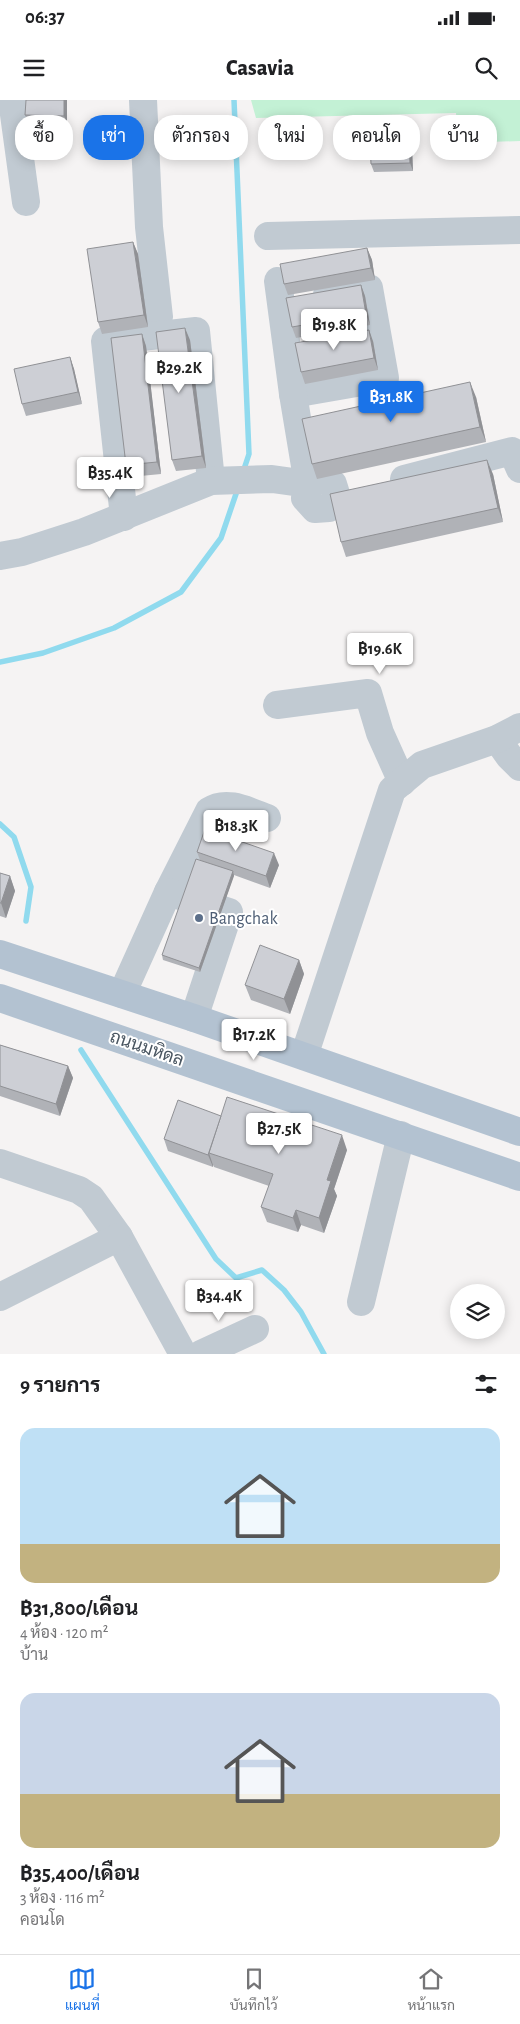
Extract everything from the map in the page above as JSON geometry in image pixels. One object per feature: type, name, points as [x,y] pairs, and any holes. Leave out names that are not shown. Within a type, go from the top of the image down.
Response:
[{"type":"main road","points":[[0,954],[194,1018],[520,1132]]},
{"type":"main road","name":"ถนนมหิดล","points":[[0,998],[520,1177]]},
{"type":"street","points":[[12,100],[26,202]]},
{"type":"street","points":[[143,100],[149,227],[159,317]]},
{"type":"street","points":[[268,236],[520,230]]},
{"type":"street","points":[[293,394],[385,378],[369,288],[279,292],[293,394],[308,484]]},
{"type":"street","points":[[124,517],[105,341],[196,331],[216,480]]},
{"type":"street","points":[[350,337],[377,332]]},
{"type":"street","points":[[287,347],[314,343]]},
{"type":"street","points":[[0,556],[22,552],[84,532],[216,480],[272,479],[308,484],[321,479],[333,484],[337,497],[512,452],[520,469]]},
{"type":"street","points":[[277,705],[368,693],[380,734],[402,782]]},
{"type":"street","points":[[304,1056],[392,790],[422,765],[508,733],[508,756],[520,767]]},
{"type":"street","points":[[122,994],[168,892],[209,811],[222,805],[233,806],[267,818]]},
{"type":"street","points":[[168,892],[229,912],[194,1018]]},
{"type":"street","points":[[361,1302],[400,1135]]},
{"type":"street","points":[[0,1163],[79,1190],[91,1198],[119,1237],[183,1354]]},
{"type":"street","points":[[0,1297],[119,1237]]},
{"type":"street","points":[[202,1354],[255,1329]]},
{"type":"green space","points":[[251,100],[520,100],[520,141],[497,142],[497,115],[456,115],[456,113],[323,116],[258,115],[258,118],[256,118]]},
{"type":"building","points":[[26,100],[64,100],[64,115],[25,115]]},
{"type":"building","points":[[371,160],[410,160],[410,163],[371,164]]},
{"type":"building","points":[[133,242],[144,315],[98,322],[87,249]]},
{"type":"building","points":[[367,248],[371,268],[284,284],[280,264]]},
{"type":"building","points":[[361,285],[366,314],[292,327],[286,298]]},
{"type":"building","points":[[185,328],[202,456],[172,460],[156,332]]},
{"type":"building","points":[[369,330],[374,358],[301,372],[295,343]]},
{"type":"building","points":[[142,334],[157,462],[126,465],[111,338]]},
{"type":"building","points":[[70,357],[78,392],[22,404],[14,369]]},
{"type":"building","points":[[470,382],[480,427],[312,464],[302,419]]},
{"type":"building","points":[[487,460],[498,508],[341,542],[330,494]]},
{"type":"building","points":[[205,829],[274,853],[266,876],[197,852]]},
{"type":"building","name":"Bangchak","points":[[196,859],[233,871],[199,968],[162,955]]},
{"type":"building","points":[[0,873],[10,876],[1,903],[0,903]]},
{"type":"building","points":[[260,945],[299,960],[284,999],[245,985]]},
{"type":"building","points":[[0,1045],[68,1066],[56,1104],[0,1086]]},
{"type":"building","points":[[227,1097],[342,1135],[327,1180],[331,1181],[319,1218],[296,1210],[293,1218],[261,1207],[273,1174],[209,1153]]},
{"type":"building","points":[[178,1100],[221,1116],[208,1155],[164,1139]]},
{"type":"waterway","points":[[234,100],[249,454],[243,472]]},
{"type":"waterway","points":[[0,662],[43,653],[114,628],[181,592],[221,538],[238,488]]},
{"type":"waterway","points":[[0,824],[14,837],[31,887],[26,921]]},
{"type":"waterway","points":[[81,1050],[216,1259],[236,1278],[262,1270],[284,1290],[301,1312],[324,1354]]},
{"type":"place","name":"Bangchak","points":[[199,918]]}]
